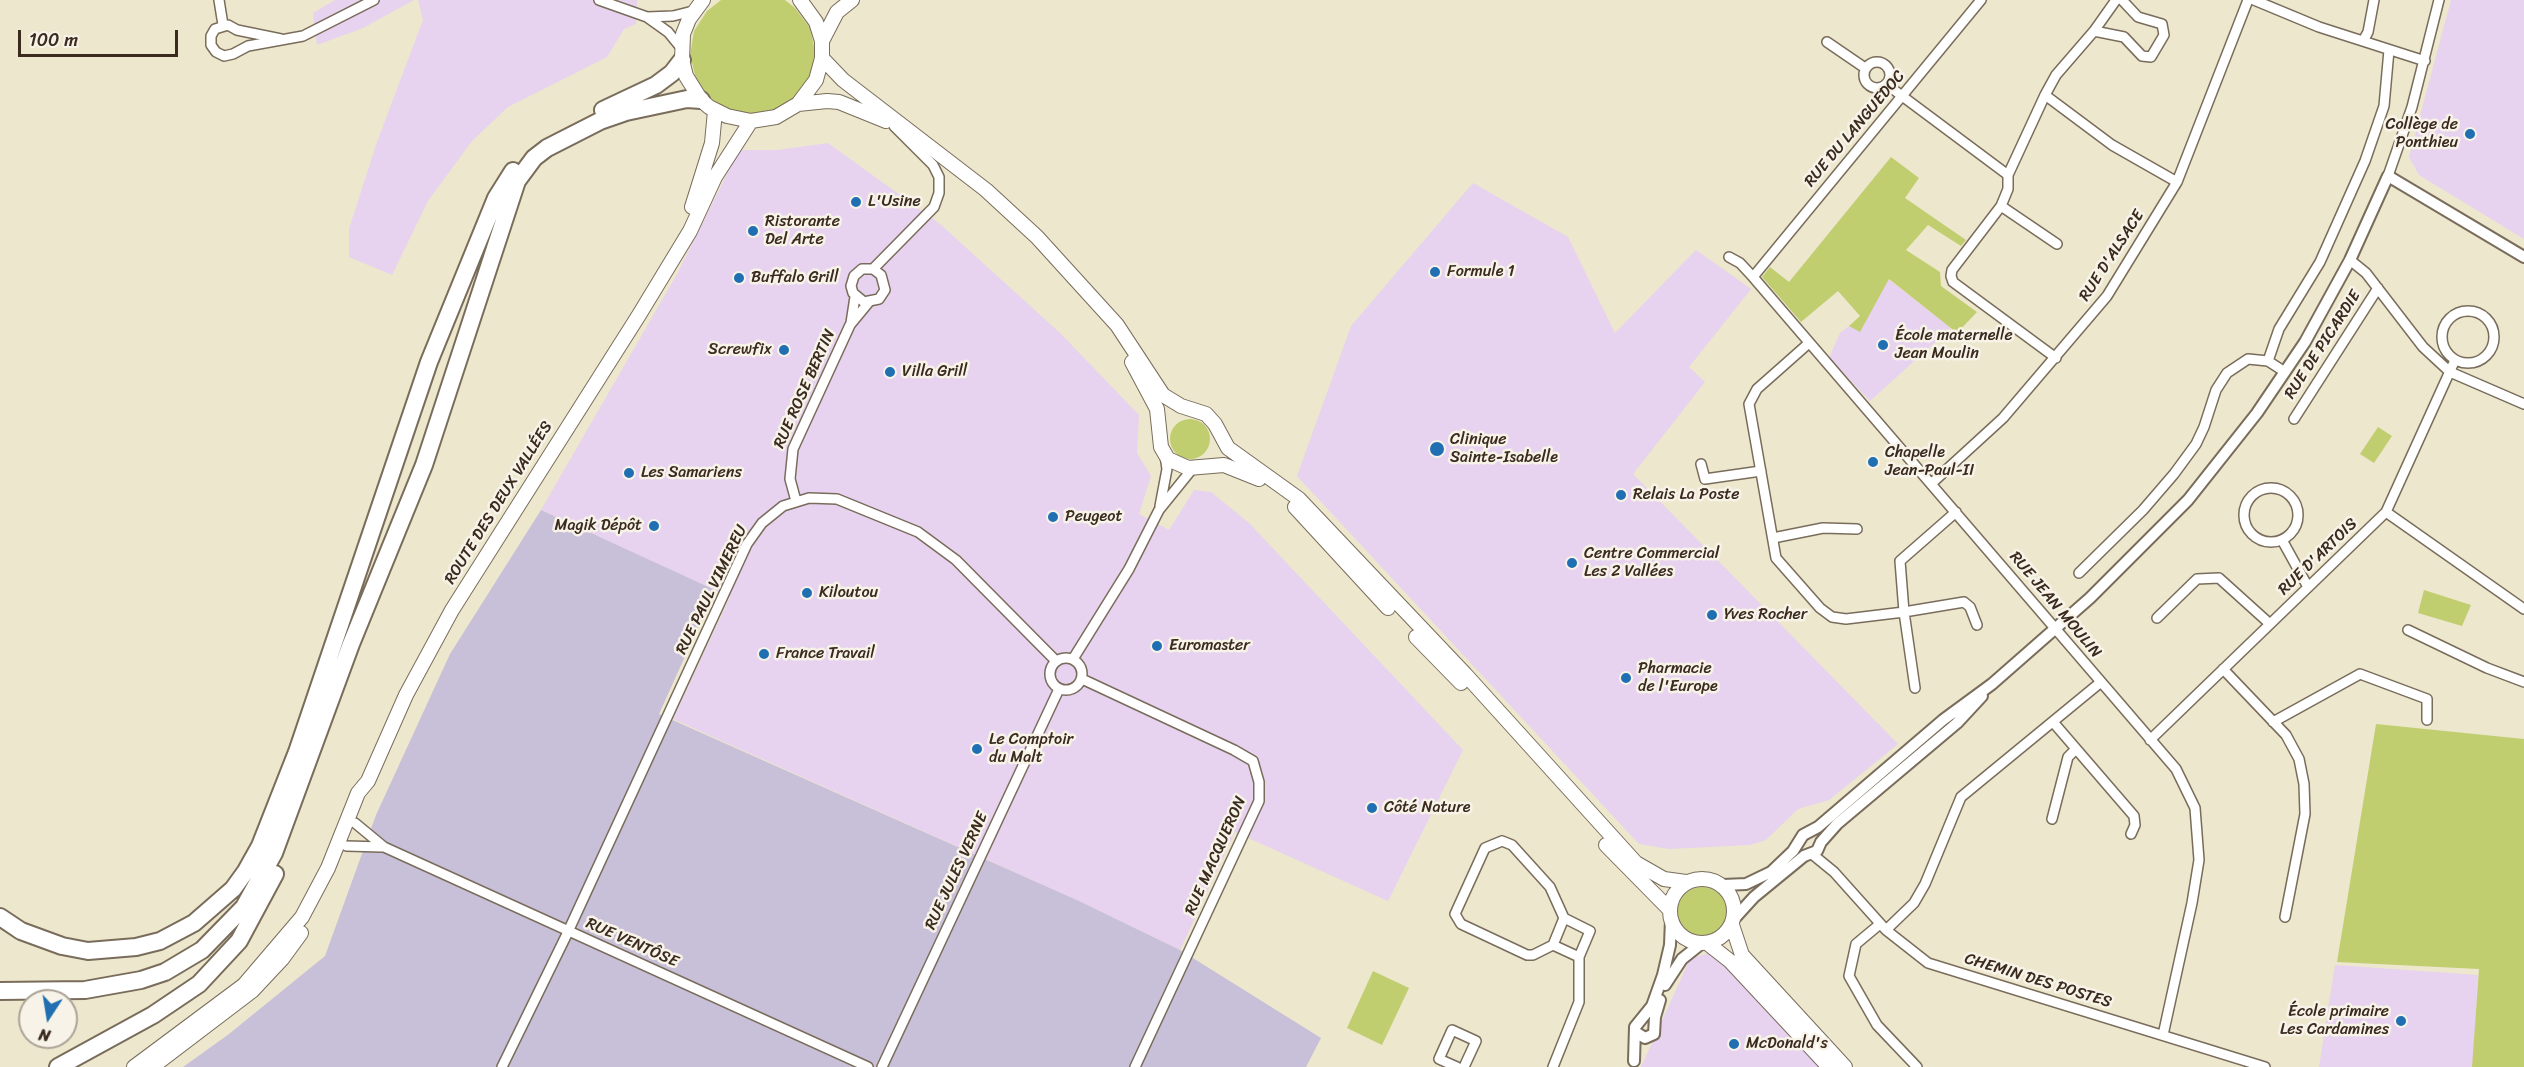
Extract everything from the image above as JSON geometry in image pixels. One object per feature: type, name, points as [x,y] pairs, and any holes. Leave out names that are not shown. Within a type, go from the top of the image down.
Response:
[{"type":"highway","points":[[0,982],[64,982],[118,977],[150,968],[203,938],[224,920],[239,899],[268,846],[297,752],[425,372],[496,198],[513,170],[532,150],[560,131],[657,85],[672,73],[682,54]]},
{"type":"highway","points":[[0,991],[49,992],[111,987],[165,972],[202,950],[244,907],[274,854],[351,644],[436,433],[517,181],[534,158],[547,148],[600,121],[638,109],[687,99],[701,100]]},
{"type":"highway","points":[[0,917],[40,939],[88,951],[136,947],[178,933],[215,907],[246,871],[260,846],[297,752]]},
{"type":"highway","points":[[58,1067],[176,1001],[199,984],[225,958],[251,922],[275,876],[305,773]]},
{"type":"main road","points":[[703,0],[693,11],[686,26],[682,54],[690,83],[701,100],[715,111],[735,119],[752,121],[776,117],[798,104],[816,80],[822,58],[822,41],[816,22],[800,0]]},
{"type":"main road","points":[[822,41],[837,12],[852,0]]},
{"type":"main road","points":[[822,58],[843,80],[987,190],[1037,237],[1117,325],[1163,395],[1189,409],[1206,414],[1228,448],[1288,489],[1328,528],[1465,674],[1621,849],[1645,870],[1664,879],[1686,882],[1705,878],[1723,885],[1733,900],[1733,922],[1742,955],[1845,1067]]},
{"type":"main road","points":[[798,104],[827,100],[839,102],[910,132]]},
{"type":"main road","name":"ROUTE DES DEUX VALLÉES","points":[[675,252],[705,167],[713,137],[715,111]]},
{"type":"main road","name":"ROUTE DES DEUX VALLÉES","points":[[152,1067],[252,991],[282,959],[313,917],[346,846],[365,796],[368,781],[406,695],[452,610],[639,315],[675,252],[690,231],[715,177],[752,121]]},
{"type":"main road","points":[[1097,302],[1157,409],[1161,447],[1165,455],[1175,464],[1224,465],[1239,469],[1270,486],[1288,500],[1510,734],[1619,861],[1670,914],[1674,927],[1686,939],[1705,943],[1730,961],[1829,1067]]},
{"type":"main road","points":[[1161,434],[1166,421],[1172,415],[1189,409]]},
{"type":"main road","points":[[1198,466],[1217,450],[1219,432]]},
{"type":"main road","name":"ROUTE DES DEUX VALLÉES","points":[[134,1067],[244,985],[284,941],[302,917],[317,891],[358,793],[368,781]]},
{"type":"main road","points":[[1670,914],[1674,894],[1686,882]]},
{"type":"main road","points":[[1705,943],[1722,937],[1733,922]]},
{"type":"street","points":[[219,0],[223,25]]},
{"type":"street","points":[[281,39],[223,25],[215,29],[211,36],[211,45],[216,52],[224,56],[239,49],[303,36],[321,29],[374,0]]},
{"type":"street","points":[[599,0],[647,17],[668,32],[682,54]]},
{"type":"street","name":"RUE DU LANGUEDOC","points":[[1753,277],[1981,0]]},
{"type":"street","points":[[2056,358],[1953,282],[1952,270],[2001,206],[2008,189],[2008,175],[2056,75],[2094,31],[2116,0]]},
{"type":"street","points":[[2094,31],[2124,36],[2142,56],[2151,57],[2164,35],[2162,24],[2138,17],[2122,0]]},
{"type":"street","name":"RUE D'ALSACE","points":[[1932,483],[2003,418],[2107,296],[2177,182],[2248,0]]},
{"type":"street","points":[[2254,0],[2363,41],[2425,61]]},
{"type":"street","points":[[2363,41],[2368,32],[2374,0]]},
{"type":"street","points":[[1723,885],[1746,884],[1762,878],[1782,861],[1803,835],[1809,833],[1942,720],[1992,684],[2128,563],[2188,500],[2244,431],[2285,372],[2350,260],[2388,176],[2412,107],[2439,0]]},
{"type":"street","points":[[647,17],[673,16],[693,11]]},
{"type":"street","points":[[237,30],[241,39],[239,49]]},
{"type":"street","points":[[1827,42],[1865,68]]},
{"type":"street","points":[[2268,361],[2279,329],[2320,262],[2365,161],[2384,106],[2389,50]]},
{"type":"street","points":[[1875,61],[1882,62],[1890,72],[1886,84],[1881,87],[1869,86],[1863,74],[1865,68],[1875,61]]},
{"type":"street","points":[[1886,84],[2008,175]]},
{"type":"street","points":[[2045,95],[2112,145],[2177,182]]},
{"type":"street","points":[[873,269],[933,207],[939,193],[939,177],[933,165],[890,123]]},
{"type":"street","points":[[2388,176],[2524,257]]},
{"type":"street","points":[[2001,206],[2056,244]]},
{"type":"street","name":"RUE JEAN MOULIN","points":[[1729,257],[1740,263],[1753,277],[2176,769],[2194,808],[2200,846],[2192,903],[2163,1035]]},
{"type":"street","name":"RUE DE PICARDIE","points":[[2350,260],[2366,273],[2423,347],[2450,372],[2479,387],[2524,404]]},
{"type":"street","points":[[861,269],[873,269],[884,279],[885,290],[879,299],[869,302],[855,297],[851,286],[854,276],[861,269]]},
{"type":"street","name":"RUE DE PICARDIE","points":[[2294,419],[2378,288]]},
{"type":"street","name":"RUE ROSE BERTIN","points":[[796,501],[790,479],[790,458],[850,325],[855,297]]},
{"type":"street","name":"RUE ROSE BERTIN","points":[[850,325],[869,302]]},
{"type":"street","points":[[2468,310],[2484,316],[2494,330],[2494,339],[2487,355],[2472,363],[2455,360],[2448,355],[2441,339],[2446,322],[2459,312],[2468,310]]},
{"type":"street","points":[[1809,343],[1757,389],[1749,404],[1776,558],[1820,608],[1832,617],[1846,619],[1964,602],[1970,607],[1977,626]]},
{"type":"street","points":[[2079,573],[2143,510],[2174,474],[2196,444],[2216,390],[2227,373],[2248,359],[2268,361],[2285,372]]},
{"type":"street","name":"RUE D'ARTOIS","points":[[2150,740],[2386,512],[2455,360]]},
{"type":"street","points":[[1159,510],[1167,469],[1165,455]]},
{"type":"street","points":[[1701,464],[1705,479],[1761,471]]},
{"type":"street","points":[[1073,659],[1129,569],[1159,510],[1198,466]]},
{"type":"street","points":[[2276,489],[2284,492],[2296,504],[2298,521],[2289,535],[2282,540],[2264,542],[2249,531],[2244,513],[2246,504],[2259,491],[2276,489]]},
{"type":"street","name":"RUE PAUL VIMEREU","points":[[502,1067],[568,931],[747,544],[762,523],[783,506],[796,501],[822,497],[837,499],[932,540],[967,570],[1056,661]]},
{"type":"street","points":[[1915,688],[1904,612],[1900,561],[1956,512]]},
{"type":"street","points":[[2386,512],[2524,609]]},
{"type":"street","points":[[1773,538],[1823,528],[1857,529]]},
{"type":"street","points":[[2282,540],[2308,587]]},
{"type":"street","points":[[2157,618],[2197,579],[2219,578],[2270,624]]},
{"type":"street","points":[[2408,630],[2487,668],[2524,682]]},
{"type":"street","points":[[1067,657],[1073,659],[1081,668],[1082,680],[1070,690],[1059,689],[1052,682],[1050,673],[1056,661],[1067,657]]},
{"type":"street","points":[[2223,669],[2286,735],[2299,759],[2304,784],[2305,814],[2285,917]]},
{"type":"street","points":[[2273,722],[2360,674],[2427,699],[2427,720]]},
{"type":"street","name":"RUE MACQUERON","points":[[1082,680],[1234,750],[1252,762],[1259,782],[1258,801],[1135,1067]]},
{"type":"street","points":[[1917,1067],[1877,1025],[1849,976],[1856,944],[1914,903],[1925,884],[1961,797],[2101,682]]},
{"type":"street","points":[[1733,922],[1754,897],[1810,854],[1838,824],[1958,723],[1992,684]]},
{"type":"street","name":"RUE JULES VERNE","points":[[882,1067],[1059,689]]},
{"type":"street","points":[[2053,722],[2134,816],[2135,825],[2130,834]]},
{"type":"street","points":[[2052,819],[2068,757],[2076,748]]},
{"type":"street","name":"RUE VENTÔSE","points":[[355,823],[384,847],[868,1067]]},
{"type":"street","points":[[1809,833],[1816,834],[1821,844]]},
{"type":"street","points":[[1553,1067],[1579,1002],[1580,957],[1590,931],[1564,918],[1550,887],[1512,845],[1502,841],[1485,848],[1455,915],[1457,920],[1527,955],[1533,955],[1553,945],[1564,918]]},
{"type":"street","points":[[1800,841],[1802,851],[1810,854]]},
{"type":"street","name":"CHEMIN DES POSTES","points":[[1821,844],[1834,872]]},
{"type":"street","name":"RUE VENTÔSE","points":[[346,846],[384,847]]},
{"type":"street","name":"CHEMIN DES POSTES","points":[[1810,854],[1834,872],[1883,927],[1928,963],[2265,1067]]},
{"type":"street","points":[[1633,1064],[1636,1024],[1644,1018],[1655,998],[1665,968],[1670,914]]},
{"type":"street","points":[[1633,1064],[1648,1038],[1655,1031],[1654,1017],[1667,980],[1682,959],[1705,943]]},
{"type":"street","points":[[1553,945],[1580,957]]},
{"type":"street","points":[[1644,1018],[1650,1019],[1655,1024]]},
{"type":"street","points":[[1453,1066],[1439,1059],[1452,1030],[1476,1041],[1464,1067]]},
{"type":"street","points":[[1637,1033],[1642,1038],[1648,1038]]},
{"type":"shaded area","points":[[335,0],[414,0],[363,28],[317,45],[313,13]]},
{"type":"shaded area","points":[[418,0],[637,0],[636,24],[624,29],[607,57],[508,107],[472,141],[428,201],[392,275],[349,257],[349,229],[377,142],[423,20]]},
{"type":"shaded area","name":"Collège de Ponthieu","points":[[2451,0],[2524,0],[2524,239],[2419,175],[2409,157]]},
{"type":"shaded area","points":[[828,143],[940,224],[1060,333],[1139,415],[1137,453],[1151,476],[1139,514],[1169,530],[1194,490],[1211,492],[1249,523],[1463,750],[1388,901],[1235,832],[1180,950],[1079,901],[673,719],[730,597],[541,510],[677,274],[739,150],[778,150]]},
{"type":"shaded area","points":[[1473,183],[1568,237],[1615,333],[1696,250],[1751,289],[1689,367],[1705,382],[1633,474],[1898,744],[1829,800],[1798,809],[1766,840],[1750,845],[1669,849],[1639,844],[1297,476],[1351,326]]},
{"type":"shaded area","name":"École maternelle Jean Moulin","points":[[1888,279],[1951,328],[1870,401],[1829,358],[1840,333],[1849,326],[1860,331]]},
{"type":"shaded area","points":[[541,510],[715,590],[659,714],[1079,901],[1180,950],[1321,1038],[1306,1067],[183,1067],[229,1034],[325,956],[376,815],[450,654]]},
{"type":"shaded area","points":[[1726,947],[1837,1067],[1641,1067],[1690,959]]},
{"type":"shaded area","name":"École primaire Les Cardamines","points":[[2335,965],[2478,975],[2473,1067],[2319,1067]]},
{"type":"green space","points":[[721,0],[785,0],[795,8],[810,28],[815,51],[811,75],[798,96],[778,110],[755,115],[731,111],[710,98],[696,79],[690,55],[694,31],[707,11]]},
{"type":"green space","points":[[1891,157],[1919,178],[1905,198],[1966,240],[1961,246],[1928,225],[1906,250],[1940,272],[1941,286],[1977,312],[1957,333],[1889,279],[1860,332],[1849,326],[1860,316],[1838,291],[1801,322],[1762,277],[1770,267],[1789,282]]},
{"type":"green space","points":[[1190,419],[1204,425],[1210,439],[1204,453],[1190,459],[1176,453],[1170,439],[1176,425]]},
{"type":"green space","points":[[2378,427],[2392,436],[2374,463],[2360,454]]},
{"type":"green space","points":[[2424,590],[2471,605],[2462,626],[2418,613]]},
{"type":"green space","points":[[2376,724],[2524,739],[2524,1067],[2472,1067],[2479,969],[2337,962]]},
{"type":"green space","points":[[1702,887],[1720,894],[1727,912],[1720,930],[1702,937],[1684,930],[1677,912],[1684,894]]},
{"type":"green space","points":[[1373,971],[1409,988],[1382,1045],[1347,1028]]},
{"type":"place","name":"Collège de Ponthieu","points":[[2470,134]]},
{"type":"place","name":"L'Usine","points":[[856,202]]},
{"type":"place","name":"Ristorante Del Arte","points":[[753,231]]},
{"type":"place","name":"Formule 1","points":[[1435,272]]},
{"type":"place","name":"Buffalo Grill","points":[[739,278]]},
{"type":"place","name":"École maternelle Jean Moulin","points":[[1883,345]]},
{"type":"place","name":"Screwfix","points":[[784,350]]},
{"type":"place","name":"Villa Grill","points":[[890,372]]},
{"type":"place","name":"Clinique Sainte-Isabelle","points":[[1437,449]]},
{"type":"place","name":"Chapelle Jean-Paul-II","points":[[1873,462]]},
{"type":"place","name":"Les Samariens","points":[[629,473]]},
{"type":"place","name":"Relais La Poste","points":[[1621,495]]},
{"type":"place","name":"Peugeot","points":[[1053,517]]},
{"type":"place","name":"Magik Dépôt","points":[[654,526]]},
{"type":"place","name":"Centre Commercial Les 2 Vallées","points":[[1572,563]]},
{"type":"place","name":"Kiloutou","points":[[807,593]]},
{"type":"place","name":"Yves Rocher","points":[[1712,615]]},
{"type":"place","name":"Euromaster","points":[[1157,646]]},
{"type":"place","name":"France Travail","points":[[764,654]]},
{"type":"place","name":"Pharmacie de l'Europe","points":[[1626,678]]},
{"type":"place","name":"Le Comptoir du Malt","points":[[977,749]]},
{"type":"place","name":"Côté Nature","points":[[1372,808]]},
{"type":"place","name":"École primaire Les Cardamines","points":[[2401,1021]]},
{"type":"place","name":"McDonald's","points":[[1734,1044]]}]
